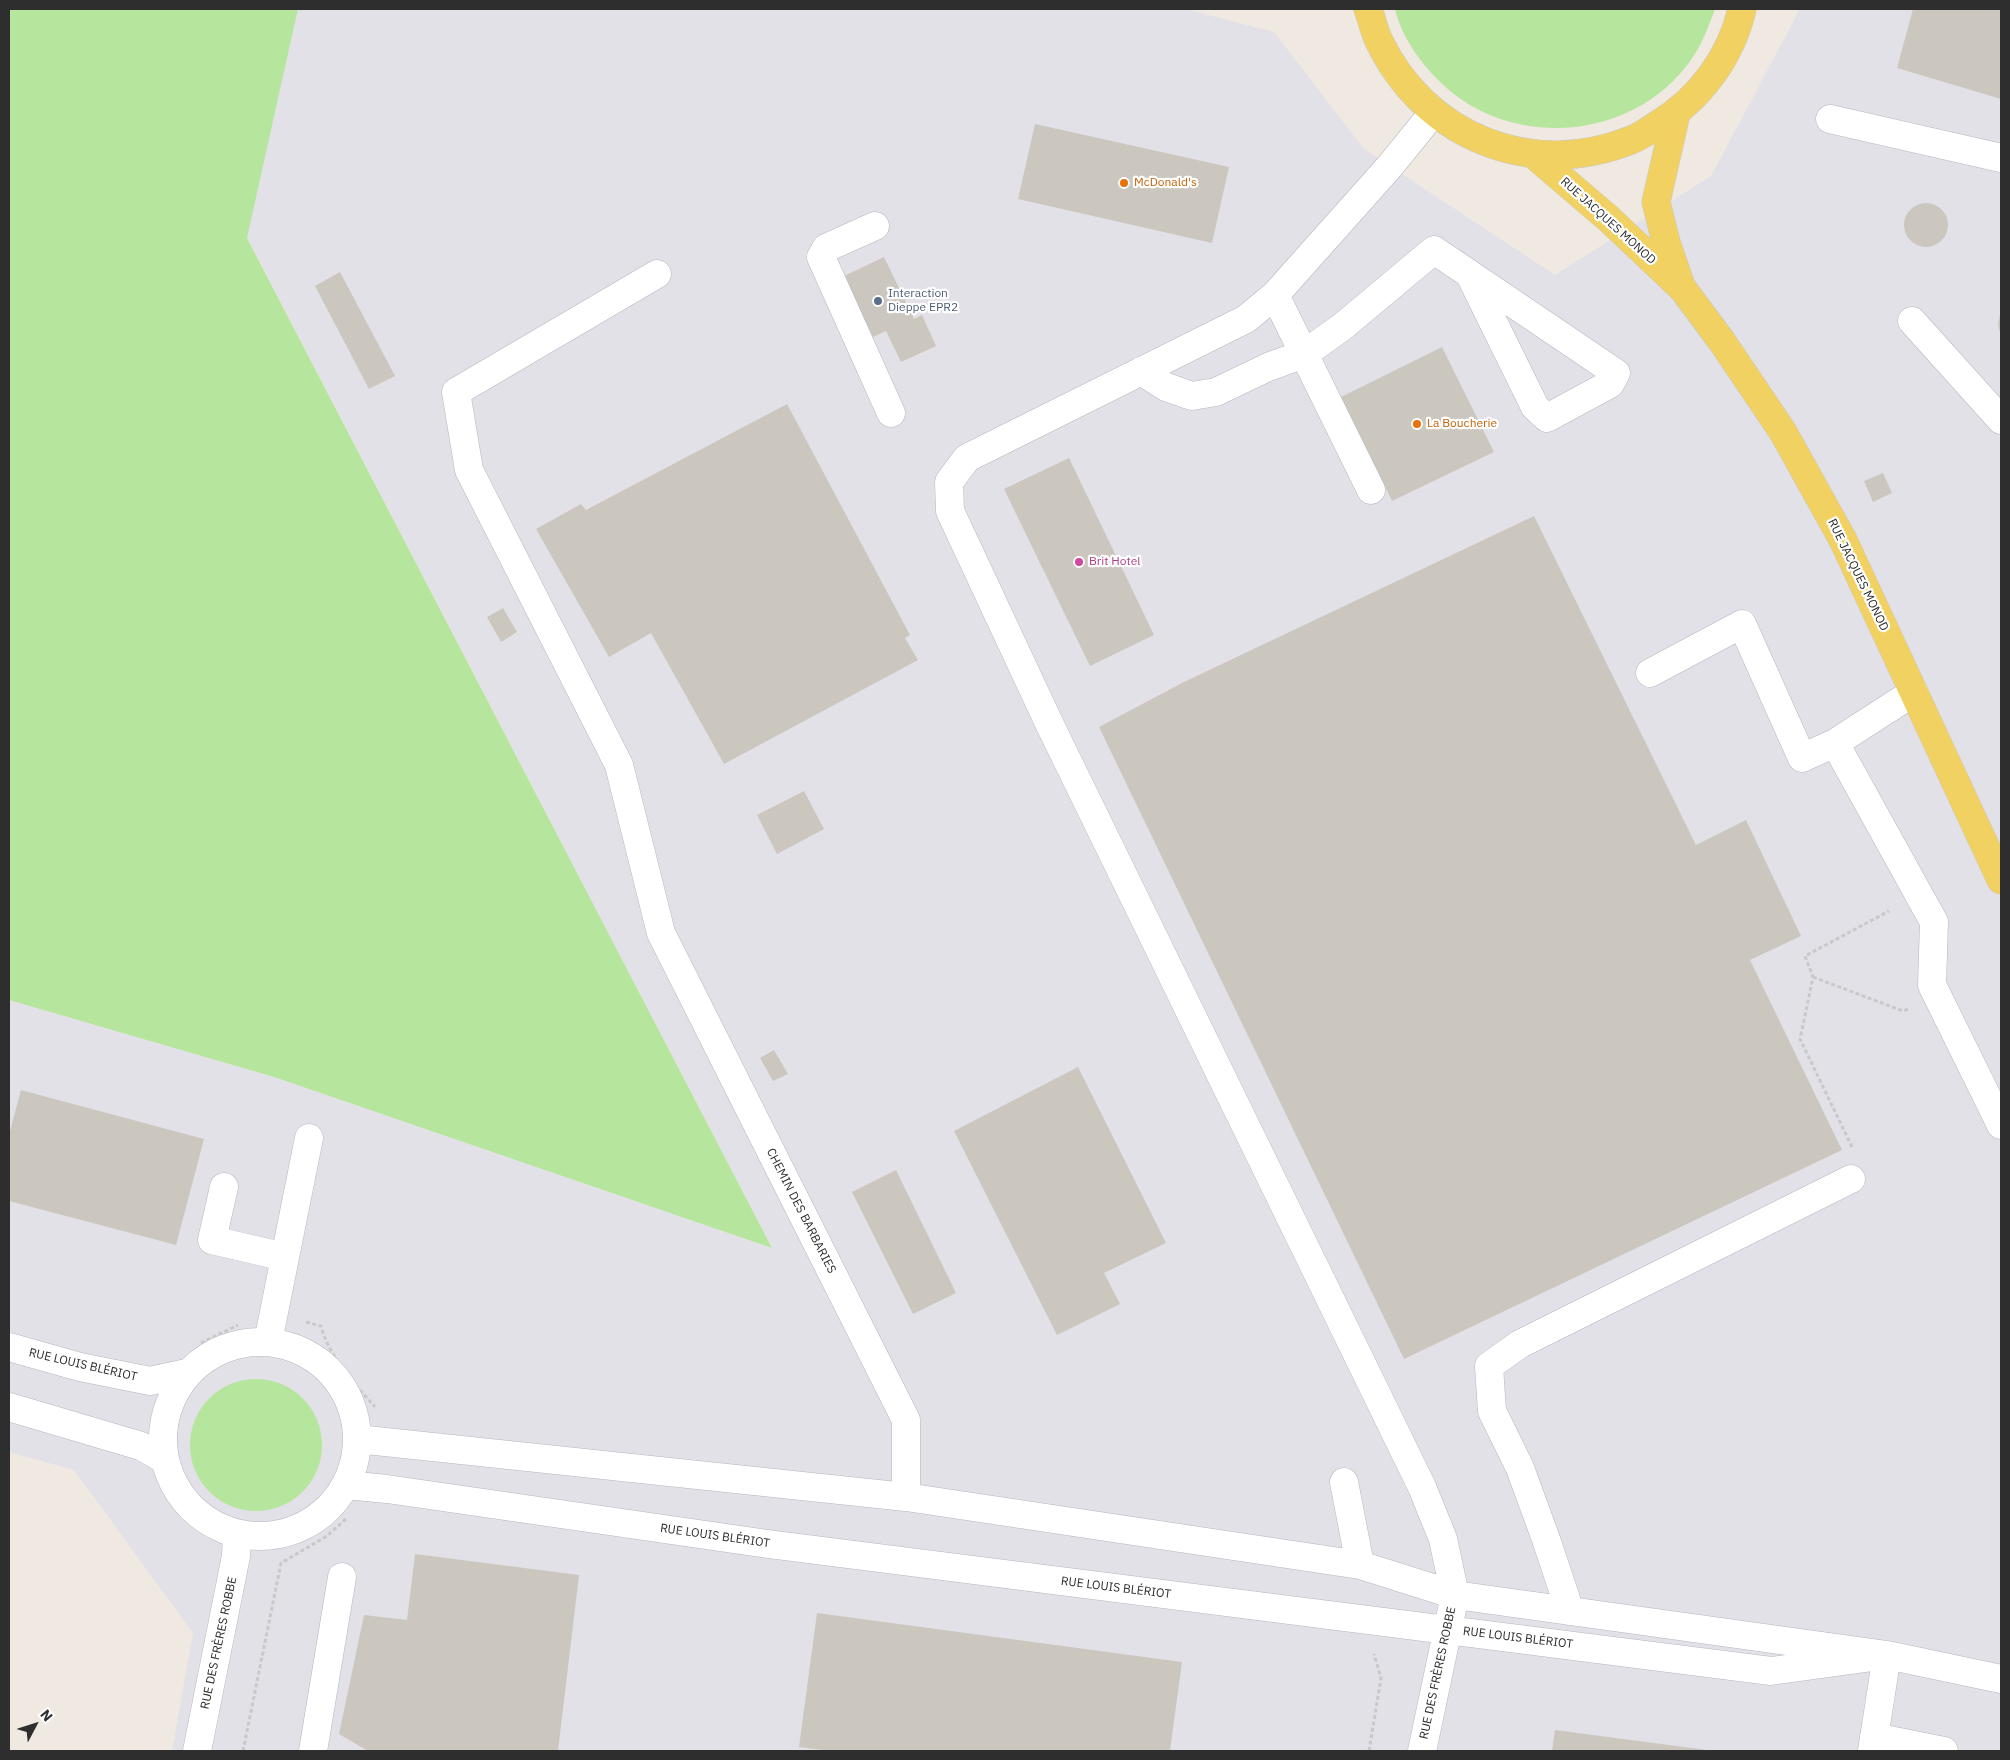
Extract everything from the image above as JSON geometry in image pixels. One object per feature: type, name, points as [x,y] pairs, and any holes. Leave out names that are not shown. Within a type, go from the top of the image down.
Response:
[{"type":"main road","points":[[1368,9],[1378,40],[1402,80],[1433,113],[1464,133],[1497,147],[1532,154],[1583,154],[1632,140],[1676,114],[1702,88],[1723,58],[1738,25],[1742,9]]},
{"type":"main road","name":"RUE JACQUES MONOD","points":[[1676,114],[1656,202],[1666,242],[1682,289]]},
{"type":"main road","name":"RUE JACQUES MONOD","points":[[1532,154],[1609,218],[1682,289],[1723,343],[1783,432],[1842,540],[2001,880]]},
{"type":"street","points":[[1433,113],[1390,166],[1275,295],[1246,319],[967,458],[949,482],[950,511],[1053,732],[1422,1487],[1443,1539],[1455,1595]]},
{"type":"street","points":[[1830,119],[2001,158]]},
{"type":"street","points":[[875,226],[826,248],[821,257],[891,412]]},
{"type":"street","points":[[1141,371],[1166,387],[1192,396],[1216,392],[1268,366],[1304,354],[1342,327],[1434,250],[1616,373],[1610,384],[1547,418],[1535,407],[1470,275]]},
{"type":"street","name":"CHEMIN DES BARBARIES","points":[[657,274],[456,392],[469,470],[619,765],[661,933],[906,1420],[906,1497]]},
{"type":"street","points":[[1275,295],[1371,490]]},
{"type":"street","points":[[1912,321],[2001,420]]},
{"type":"street","points":[[1650,673],[1742,624],[1802,758],[1835,743],[1914,692]]},
{"type":"street","points":[[1835,743],[1934,922],[1932,985],[2001,1124]]},
{"type":"street","points":[[268,1342],[310,1138]]},
{"type":"street","points":[[1570,1611],[1520,1468],[1492,1411],[1488,1366],[1520,1344],[1851,1179]]},
{"type":"street","points":[[224,1188],[212,1240],[285,1258]]},
{"type":"street","points":[[268,1342],[296,1348],[321,1363],[340,1384],[353,1410],[357,1439],[354,1463],[346,1485],[331,1506],[311,1522],[288,1532],[263,1536],[237,1534],[212,1524],[190,1507],[173,1485],[164,1458],[163,1428],[171,1399],[187,1373],[210,1354],[238,1343],[268,1342]]},
{"type":"street","name":"RUE LOUIS BLÉRIOT","points":[[9,1347],[80,1367],[150,1381],[187,1373]]},
{"type":"street","points":[[9,1407],[142,1446],[164,1458]]},
{"type":"street","name":"RUE LOUIS BLÉRIOT","points":[[357,1439],[906,1497],[1360,1565],[1455,1595],[1887,1654],[2001,1679]]},
{"type":"street","points":[[1344,1482],[1360,1565]]},
{"type":"street","name":"RUE LOUIS BLÉRIOT","points":[[346,1485],[387,1489],[798,1548],[1772,1671],[1887,1654]]},
{"type":"street","name":"RUE DES FRÈRES ROBBE","points":[[196,1751],[236,1556],[237,1534]]},
{"type":"street","points":[[313,1751],[342,1577]]},
{"type":"street","name":"RUE DES FRÈRES ROBBE","points":[[1422,1751],[1455,1595]]},
{"type":"street","points":[[1887,1654],[1873,1744],[1944,1751]]},
{"type":"path","points":[[1851,1179],[1856,1154],[1800,1040],[1813,977],[1805,956],[1919,895]]},
{"type":"path","points":[[1813,977],[1903,1011],[1937,993]]},
{"type":"path","points":[[196,1346],[210,1337],[241,1323],[252,1308],[320,1326],[325,1342],[351,1380],[375,1407],[391,1417],[392,1442]]},
{"type":"path","points":[[243,1751],[281,1563],[326,1536],[348,1518]]},
{"type":"shaded area","points":[[298,9],[1185,9],[1274,32],[1364,149],[1555,275],[1711,176],[1800,9],[2001,9],[2001,1751],[172,1751],[193,1633],[74,1470],[9,1452],[9,1000],[274,1077],[772,1248],[247,237]]},
{"type":"green space","points":[[9,9],[298,9],[247,238],[772,1248],[274,1077],[9,1000]]},
{"type":"green space","points":[[1395,9],[1715,9],[1706,33],[1693,57],[1669,85],[1639,107],[1606,121],[1571,127],[1535,127],[1500,119],[1467,103],[1438,80],[1424,65],[1406,38]]},
{"type":"green space","points":[[256,1379],[269,1380],[281,1384],[303,1398],[317,1420],[321,1432],[321,1458],[317,1470],[303,1492],[281,1506],[269,1510],[256,1511],[243,1510],[231,1506],[209,1492],[195,1470],[191,1458],[190,1445],[191,1432],[195,1420],[209,1398],[231,1384],[243,1380]]},
{"type":"building","points":[[1913,9],[2001,9],[2001,99],[1897,68]]},
{"type":"building","name":"McDonald's","points":[[1035,124],[1229,167],[1212,243],[1018,199]]},
{"type":"building","points":[[1926,203],[1938,207],[1944,213],[1948,225],[1944,237],[1938,243],[1926,247],[1914,243],[1908,237],[1904,225],[1908,213],[1914,207]]},
{"type":"building","points":[[884,257],[914,319],[922,315],[936,346],[901,362],[886,331],[873,337],[844,276]]},
{"type":"building","points":[[340,272],[395,376],[369,389],[315,286]]},
{"type":"building","points":[[2001,310],[2001,337],[1998,324]]},
{"type":"building","name":"La Boucherie","points":[[1442,347],[1494,452],[1392,501],[1341,397]]},
{"type":"building","points":[[787,404],[910,635],[905,638],[918,660],[724,764],[651,633],[609,657],[536,529],[581,504],[586,510]]},
{"type":"building","name":"Brit Hotel","points":[[1069,458],[1154,635],[1090,666],[1004,489]]},
{"type":"building","points":[[1883,473],[1892,493],[1873,502],[1864,481]]},
{"type":"building","points":[[1534,516],[1696,845],[1746,820],[1801,936],[1750,960],[1842,1150],[1404,1359],[1099,727],[1184,682]]},
{"type":"building","points":[[503,608],[517,632],[501,642],[487,617]]},
{"type":"building","points":[[804,791],[824,829],[777,854],[757,815]]},
{"type":"building","points":[[774,1050],[788,1074],[773,1081],[760,1058]]},
{"type":"building","points":[[1078,1067],[1166,1243],[1104,1273],[1120,1304],[1057,1335],[954,1131]]},
{"type":"building","points":[[21,1090],[204,1139],[176,1245],[9,1201],[9,1135]]},
{"type":"building","points":[[896,1170],[956,1293],[913,1314],[852,1192]]},
{"type":"building","points":[[415,1554],[579,1575],[558,1751],[368,1751],[339,1734],[364,1615],[407,1620]]},
{"type":"building","points":[[817,1613],[1182,1662],[1170,1751],[831,1751],[799,1747]]},
{"type":"building","points":[[1555,1730],[1707,1750],[1707,1751],[1552,1751]]},
{"type":"place","name":"McDonald's","points":[[1124,183]]},
{"type":"place","name":"Interaction Dieppe EPR2","points":[[878,301]]},
{"type":"place","name":"La Boucherie","points":[[1417,424]]},
{"type":"place","name":"Brit Hotel","points":[[1079,562]]}]
